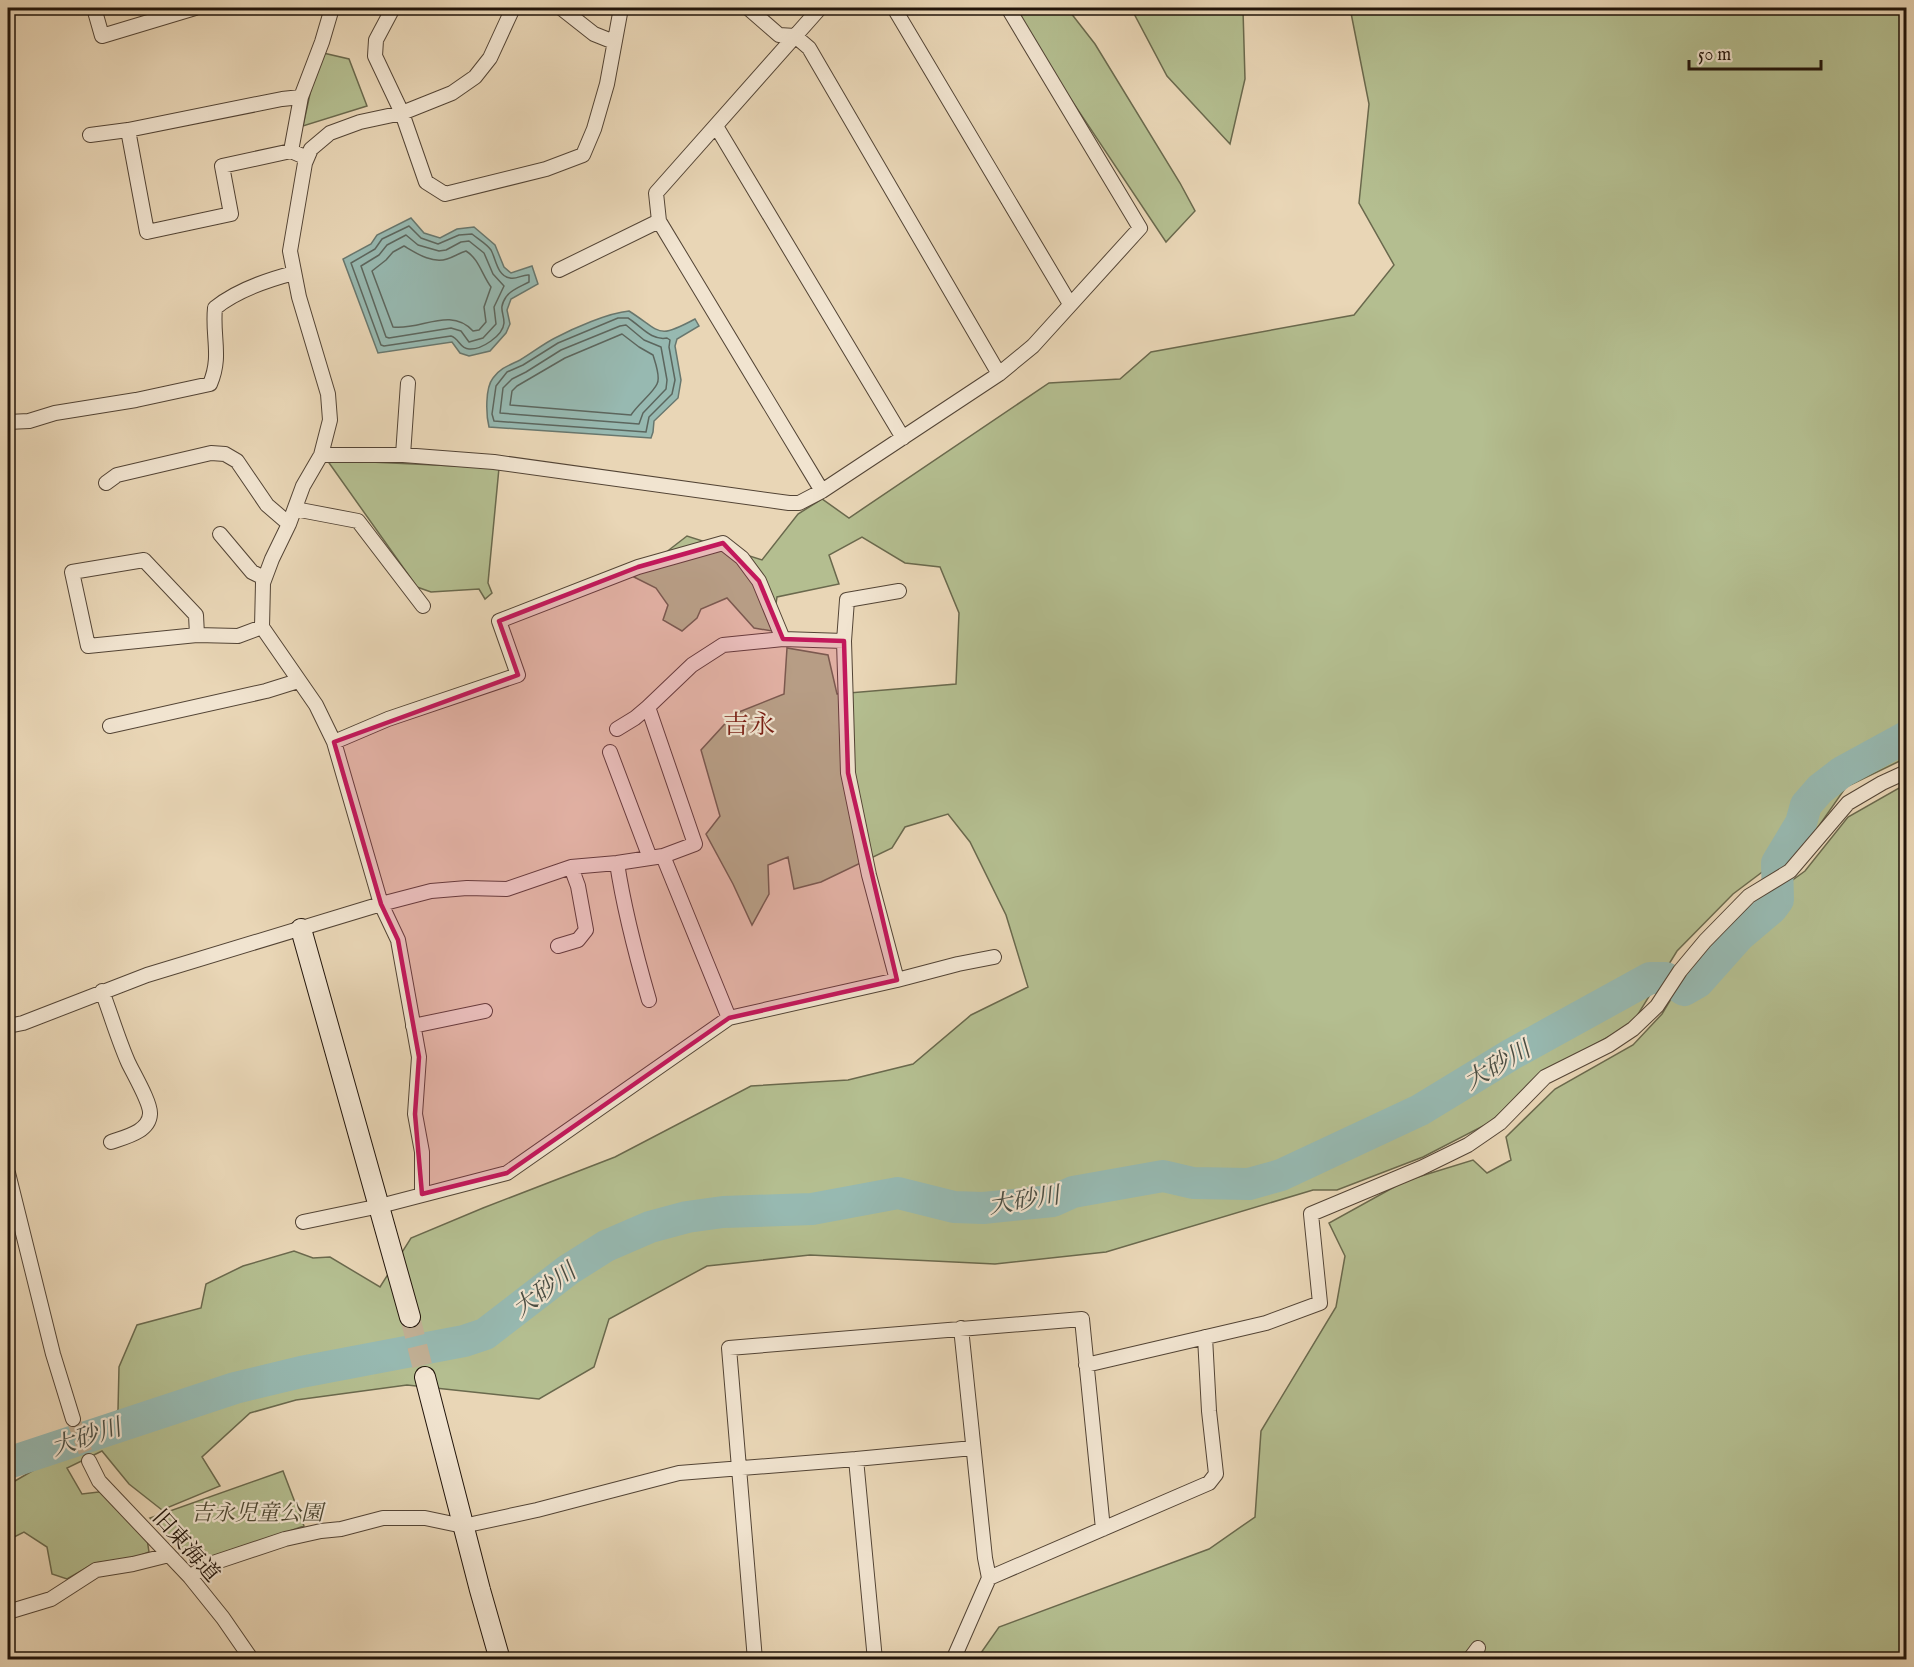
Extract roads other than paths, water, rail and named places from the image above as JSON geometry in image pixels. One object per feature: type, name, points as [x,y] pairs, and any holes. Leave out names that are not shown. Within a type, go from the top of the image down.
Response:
[{"type":"street","points":[[94,8],[102,36],[195,8]]},
{"type":"street","points":[[291,151],[301,97],[332,8]]},
{"type":"street","points":[[393,8],[376,40],[375,56],[402,113],[426,182],[445,194],[546,169],[583,155],[594,129],[603,95],[621,8]]},
{"type":"street","points":[[422,1194],[422,1152],[415,1114],[419,1057],[398,940],[381,904],[334,742],[316,705],[262,627],[262,584],[303,486],[321,455],[330,420],[328,394],[299,297],[290,251],[299,190],[307,158],[311,149],[330,133],[360,122],[402,113],[452,93],[475,77],[490,58],[513,8]]},
{"type":"street","points":[[561,8],[594,34],[614,42]]},
{"type":"street","points":[[748,8],[779,35],[795,36],[809,48],[999,374]]},
{"type":"street","points":[[820,8],[656,193],[659,221],[822,491]]},
{"type":"street","points":[[894,8],[1070,304]]},
{"type":"street","points":[[321,455],[403,455],[494,462],[789,503],[799,503],[822,491],[999,374],[1033,346],[1140,228],[1008,8]]},
{"type":"street","points":[[90,135],[128,130],[301,97]]},
{"type":"street","points":[[716,126],[903,438]]},
{"type":"street","points":[[128,130],[147,232],[231,214],[222,166],[291,151],[307,158]]},
{"type":"street","points":[[559,270],[659,221]]},
{"type":"street","points":[[8,422],[29,421],[55,413],[136,400],[210,384],[216,369],[215,308],[228,298],[294,273]]},
{"type":"street","points":[[403,455],[408,383]]},
{"type":"street","points":[[106,483],[117,475],[211,453],[225,454],[237,461],[267,504],[289,524]]},
{"type":"street","points":[[295,509],[358,521],[423,606]]},
{"type":"street","points":[[220,534],[252,572],[264,578]]},
{"type":"street","points":[[334,742],[388,719],[518,675],[499,621],[638,567],[723,543],[742,558],[759,581],[783,639]]},
{"type":"street","points":[[197,634],[196,615],[144,560],[72,572],[88,646],[197,634],[238,636],[262,627]]},
{"type":"street","points":[[897,980],[869,875],[848,773],[844,641],[847,600],[899,591]]},
{"type":"street","points":[[617,729],[648,707],[692,665],[723,645],[783,639],[844,641]]},
{"type":"street","points":[[110,726],[266,691],[298,681]]},
{"type":"street","points":[[8,1026],[23,1023],[147,975],[430,891],[467,888],[507,889],[571,867],[656,857],[695,844],[648,707]]},
{"type":"street","points":[[609,752],[729,1018]]},
{"type":"street","points":[[1086,1365],[1266,1323],[1320,1303],[1311,1214],[1468,1146],[1500,1123],[1545,1077],[1608,1045],[1633,1029],[1658,1006],[1680,971],[1705,941],[1749,896],[1790,871],[1848,803],[1906,772]]},
{"type":"street","points":[[617,863],[637,960],[649,1000]]},
{"type":"street","points":[[558,946],[578,940],[586,930],[578,886],[571,867]]},
{"type":"street","points":[[302,929],[410,1317]]},
{"type":"street","points":[[303,1222],[380,1206],[507,1173],[729,1018],[994,957]]},
{"type":"street","points":[[102,991],[151,1113],[146,1125],[136,1133],[111,1142]]},
{"type":"street","points":[[414,1026],[485,1011]]},
{"type":"street","points":[[8,1173],[53,1354],[73,1419]]},
{"type":"street","points":[[754,1659],[729,1348],[1082,1319],[1103,1529]]},
{"type":"street","points":[[953,1659],[989,1578],[961,1328]]},
{"type":"street","points":[[989,1578],[1209,1483],[1216,1474],[1209,1411],[1205,1337]]},
{"type":"street","points":[[424,1377],[500,1659]]},
{"type":"street","points":[[190,1577],[207,1564],[285,1539],[321,1531],[341,1530],[383,1518],[424,1518],[463,1526],[537,1510],[679,1473],[973,1448]]},
{"type":"street","points":[[856,1459],[875,1659]]},
{"type":"street","name":"旧東海道","points":[[89,1461],[99,1481],[190,1577],[252,1659]]},
{"type":"street","points":[[8,1612],[51,1599],[96,1570],[133,1564],[169,1554]]},
{"type":"street","points":[[1469,1659],[1478,1648]]},
{"type":"water","points":[[411,218],[424,233],[440,238],[457,229],[474,227],[495,245],[504,267],[511,273],[532,266],[538,284],[511,299],[507,310],[510,324],[506,333],[490,351],[469,356],[460,353],[452,342],[378,353],[343,259],[371,244],[377,235]]},
{"type":"water","points":[[629,311],[660,331],[673,330],[695,319],[699,326],[677,339],[675,346],[681,380],[678,398],[654,421],[651,438],[489,427],[487,395],[490,382],[505,367],[572,330],[601,318]]},
{"type":"waterway","name":"大砂川","points":[[8,1463],[235,1388],[301,1372],[464,1341],[485,1334],[568,1270],[606,1246],[650,1227],[687,1217],[723,1212],[812,1209],[898,1193],[954,1207],[983,1208],[1053,1201],[1073,1192],[1163,1176],[1193,1183],[1249,1184],[1281,1175],[1420,1110],[1512,1054],[1650,978],[1666,978],[1684,990],[1698,982],[1739,936],[1772,908],[1778,900],[1777,863],[1801,823],[1806,805],[1820,789],[1842,772],[1906,737]]},
{"type":"tunnel","points":[[410,1317],[425,1377]]},
{"type":"tunnel","points":[[73,1419],[89,1461]]},
{"type":"district","name":"吉永","points":[[749,724]]},
{"type":"park label","name":"吉永児童公園","points":[[257,1512]]}]
